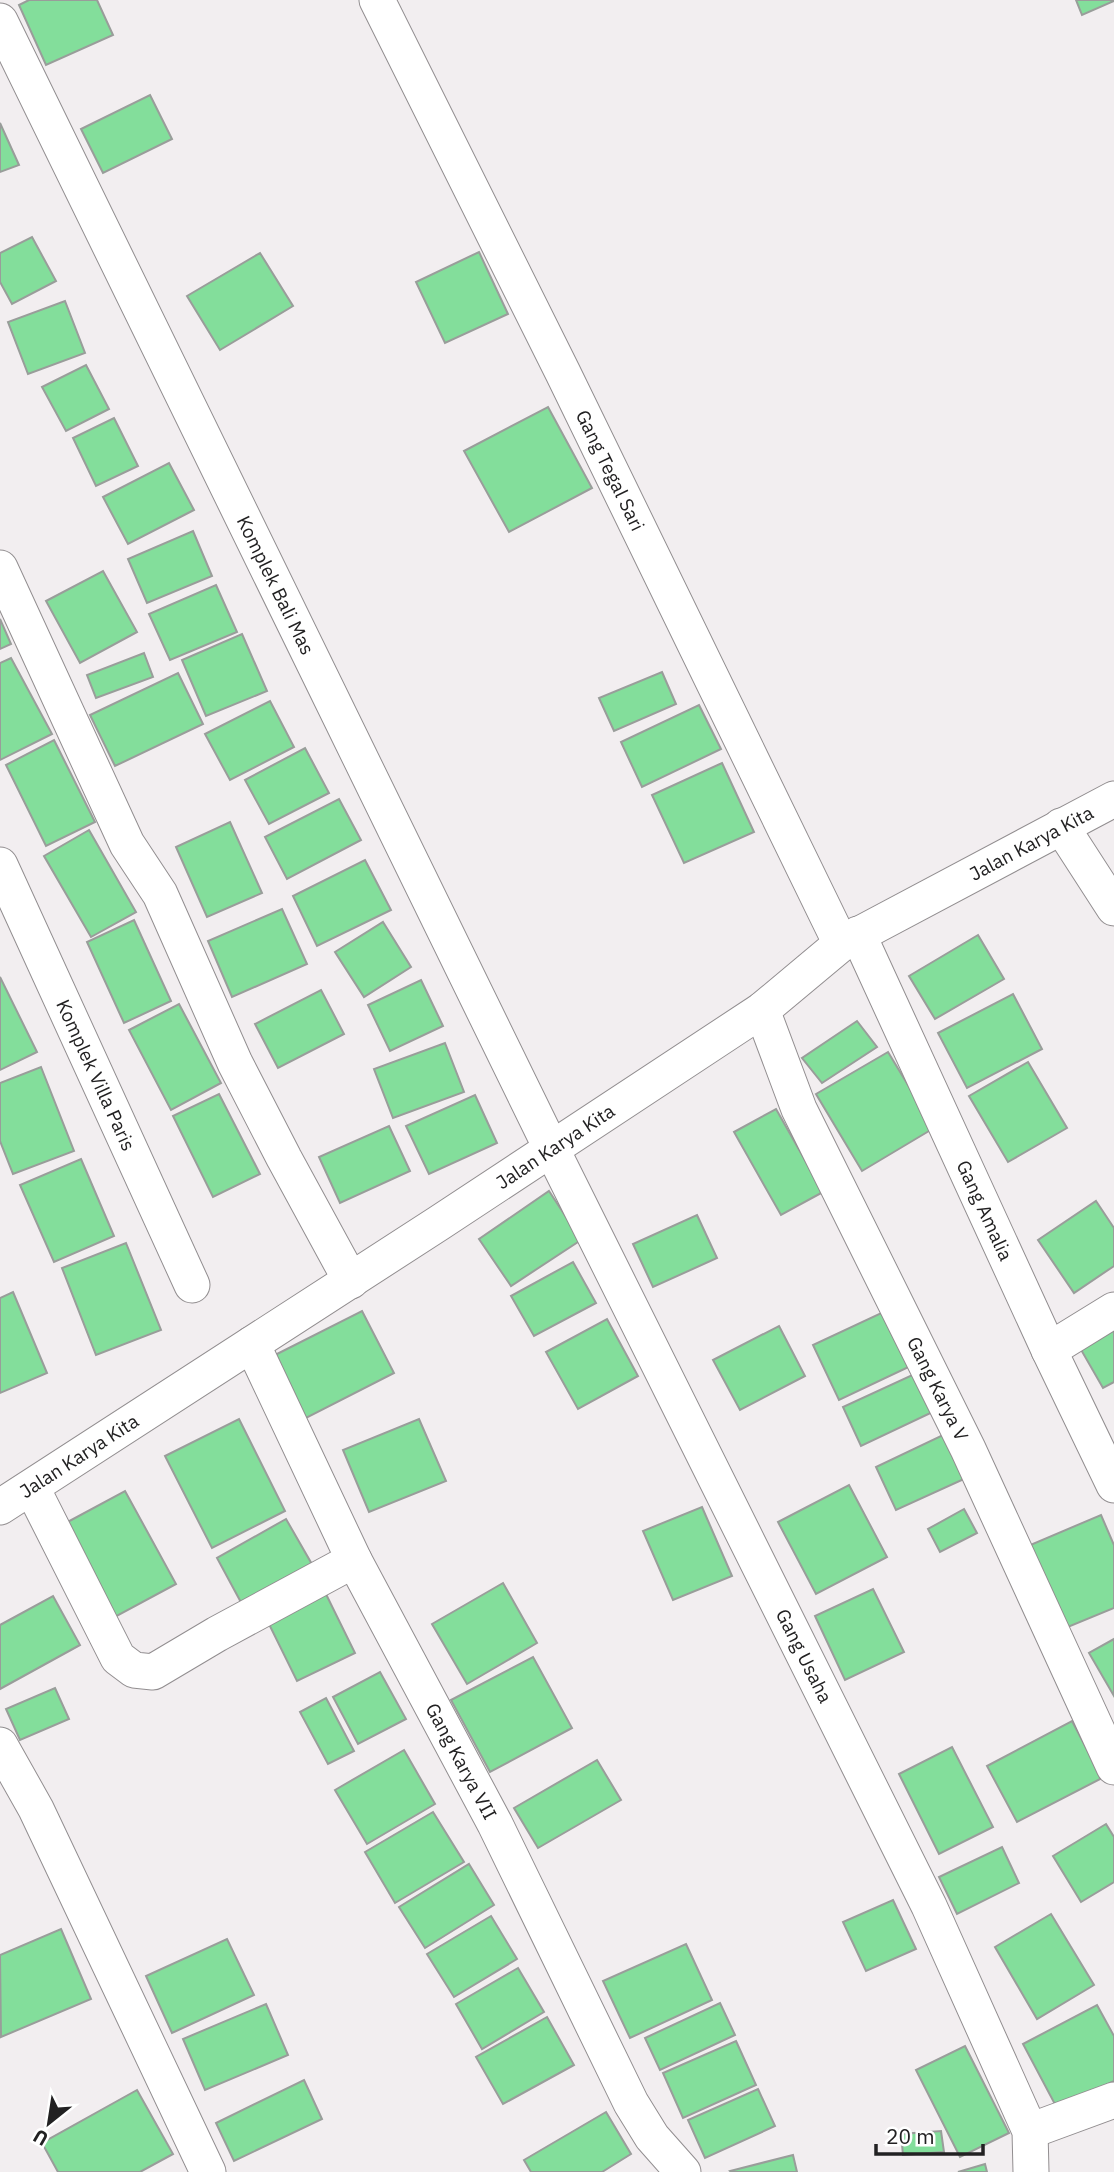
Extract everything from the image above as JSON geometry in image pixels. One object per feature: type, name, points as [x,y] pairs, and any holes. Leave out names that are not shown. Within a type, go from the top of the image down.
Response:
[{"type":"street","name":"Gang Tegal Sari","points":[[377,0],[850,939]]},
{"type":"street","name":"Komplek Bali Mas","points":[[0,21],[551,1148]]},
{"type":"street","points":[[0,568],[127,845],[160,894],[235,1063],[351,1281]]},
{"type":"street","name":"Jalan Karya Kita","points":[[0,1507],[351,1281],[762,1010],[850,939],[1114,799]]},
{"type":"street","points":[[1061,826],[1114,908]]},
{"type":"street","name":"Komplek Villa Paris","points":[[0,865],[192,1285]]},
{"type":"street","name":"Gang Amalia","points":[[850,939],[1114,1485]]},
{"type":"street","name":"Gang Karya V","points":[[762,1010],[799,1109],[968,1449],[1114,1767]]},
{"type":"street","name":"Gang Usaha","points":[[551,1148],[929,1906],[1030,2131],[1031,2172]]},
{"type":"street","points":[[1049,1350],[1114,1310]]},
{"type":"street","name":"Gang Karya VII","points":[[252,1345],[354,1560],[495,1824],[631,2103],[652,2137],[683,2172]]},
{"type":"street","points":[[32,1488],[118,1658],[134,1670],[153,1672],[354,1560]]},
{"type":"street","points":[[0,1745],[36,1809],[208,2172]]},
{"type":"street","points":[[1030,2131],[1114,2100]]},
{"type":"building","points":[[29,0],[97,0],[113,35],[46,65],[19,5]]},
{"type":"building","points":[[1076,0],[1114,0],[1114,1],[1082,15]]},
{"type":"building","points":[[150,95],[172,139],[103,173],[81,129]]},
{"type":"building","points":[[0,123],[19,165],[0,172]]},
{"type":"building","points":[[32,237],[56,281],[12,304],[0,282],[0,253]]},
{"type":"building","points":[[479,252],[508,314],[445,343],[416,282]]},
{"type":"building","points":[[260,253],[293,306],[220,350],[187,296]]},
{"type":"building","points":[[65,301],[85,353],[28,374],[8,322]]},
{"type":"building","points":[[86,365],[109,409],[66,431],[42,387]]},
{"type":"building","points":[[548,407],[592,488],[509,532],[464,451]]},
{"type":"building","points":[[114,418],[138,466],[96,486],[73,438]]},
{"type":"building","points":[[169,463],[194,510],[128,544],[103,497]]},
{"type":"building","points":[[193,531],[212,576],[147,603],[128,559]]},
{"type":"building","points":[[103,571],[137,632],[80,663],[46,601]]},
{"type":"building","points":[[216,585],[237,632],[170,660],[149,614]]},
{"type":"building","points":[[0,619],[11,644],[0,649]]},
{"type":"building","points":[[242,634],[267,691],[206,716],[182,660]]},
{"type":"building","points":[[144,653],[153,677],[96,698],[87,675]]},
{"type":"building","points":[[11,658],[52,734],[0,760],[0,663]]},
{"type":"building","points":[[662,672],[676,704],[614,731],[599,698]]},
{"type":"building","points":[[178,673],[203,724],[115,766],[90,715]]},
{"type":"building","points":[[270,701],[294,747],[230,780],[205,734]]},
{"type":"building","points":[[699,705],[721,749],[642,787],[621,742]]},
{"type":"building","points":[[54,740],[95,822],[46,846],[6,765]]},
{"type":"building","points":[[305,748],[329,793],[269,824],[245,780]]},
{"type":"building","points":[[722,763],[754,832],[684,863],[652,795]]},
{"type":"building","points":[[339,799],[361,840],[287,879],[265,837]]},
{"type":"building","points":[[230,822],[262,893],[207,917],[176,847]]},
{"type":"building","points":[[89,830],[136,912],[91,937],[44,856]]},
{"type":"building","points":[[365,860],[391,910],[317,946],[293,896]]},
{"type":"building","points":[[282,909],[307,964],[232,997],[208,941]]},
{"type":"building","points":[[134,920],[171,1001],[124,1023],[87,942]]},
{"type":"building","points":[[383,922],[411,967],[364,997],[335,952]]},
{"type":"building","points":[[978,935],[1004,979],[935,1019],[909,976]]},
{"type":"building","points":[[0,977],[37,1052],[0,1070]]},
{"type":"building","points":[[421,980],[443,1026],[390,1051],[368,1005]]},
{"type":"building","points":[[321,990],[344,1034],[278,1068],[255,1024]]},
{"type":"building","points":[[1013,994],[1042,1049],[967,1088],[938,1033]]},
{"type":"building","points":[[179,1004],[221,1083],[171,1110],[129,1030]]},
{"type":"building","points":[[857,1021],[877,1047],[822,1083],[802,1058]]},
{"type":"building","points":[[445,1043],[464,1092],[393,1118],[374,1069]]},
{"type":"building","points":[[888,1052],[934,1128],[862,1171],[816,1094]]},
{"type":"building","points":[[1028,1062],[1067,1128],[1008,1162],[969,1096]]},
{"type":"building","points":[[41,1067],[74,1151],[13,1174],[0,1141],[0,1083]]},
{"type":"building","points":[[219,1094],[260,1174],[213,1197],[173,1116]]},
{"type":"building","points":[[475,1095],[497,1143],[429,1174],[406,1126]]},
{"type":"building","points":[[776,1109],[823,1192],[781,1215],[734,1132]]},
{"type":"building","points":[[389,1126],[410,1171],[340,1203],[319,1157]]},
{"type":"building","points":[[81,1159],[114,1236],[54,1262],[20,1185]]},
{"type":"building","points":[[549,1191],[581,1240],[511,1286],[479,1239]]},
{"type":"building","points":[[1096,1201],[1114,1228],[1114,1266],[1074,1293],[1038,1240]]},
{"type":"building","points":[[697,1215],[717,1258],[653,1287],[633,1244]]},
{"type":"building","points":[[126,1243],[161,1330],[96,1355],[62,1268]]},
{"type":"building","points":[[573,1262],[596,1303],[534,1336],[511,1296]]},
{"type":"building","points":[[13,1292],[47,1373],[0,1393],[0,1298]]},
{"type":"building","points":[[892,1308],[917,1363],[839,1400],[813,1345]]},
{"type":"building","points":[[362,1311],[394,1373],[306,1418],[273,1356]]},
{"type":"building","points":[[607,1319],[638,1376],[578,1409],[546,1352]]},
{"type":"building","points":[[1114,1320],[1114,1382],[1103,1388],[1076,1341]]},
{"type":"building","points":[[779,1326],[805,1376],[740,1410],[713,1360]]},
{"type":"building","points":[[921,1371],[939,1409],[861,1446],[843,1407]]},
{"type":"building","points":[[239,1419],[285,1511],[212,1548],[165,1456]]},
{"type":"building","points":[[419,1419],[446,1481],[369,1512],[343,1450]]},
{"type":"building","points":[[943,1435],[964,1479],[896,1510],[876,1467]]},
{"type":"building","points":[[849,1485],[887,1557],[816,1594],[778,1522]]},
{"type":"building","points":[[125,1491],[176,1584],[113,1618],[62,1525]]},
{"type":"building","points":[[702,1507],[732,1576],[673,1600],[643,1531]]},
{"type":"building","points":[[964,1509],[977,1533],[940,1552],[928,1529]]},
{"type":"building","points":[[1101,1515],[1114,1545],[1114,1608],[1063,1629],[1028,1546]]},
{"type":"building","points":[[286,1519],[313,1566],[243,1606],[217,1558]]},
{"type":"building","points":[[503,1583],[537,1643],[467,1684],[432,1624]]},
{"type":"building","points":[[322,1586],[355,1653],[297,1681],[264,1614]]},
{"type":"building","points":[[873,1589],[904,1652],[845,1680],[815,1616]]},
{"type":"building","points":[[53,1596],[80,1645],[0,1689],[0,1625]]},
{"type":"building","points":[[1114,1639],[1114,1696],[1089,1653]]},
{"type":"building","points":[[533,1657],[572,1728],[490,1772],[451,1700]]},
{"type":"building","points":[[380,1672],[406,1719],[358,1744],[333,1697]]},
{"type":"building","points":[[55,1688],[69,1719],[20,1740],[6,1709]]},
{"type":"building","points":[[326,1698],[354,1751],[328,1764],[300,1712]]},
{"type":"building","points":[[1072,1721],[1102,1778],[1017,1822],[987,1766]]},
{"type":"building","points":[[952,1747],[993,1827],[939,1854],[899,1774]]},
{"type":"building","points":[[404,1750],[435,1804],[367,1844],[335,1790]]},
{"type":"building","points":[[597,1760],[621,1800],[538,1848],[514,1808]]},
{"type":"building","points":[[433,1812],[464,1862],[395,1903],[365,1852]]},
{"type":"building","points":[[1106,1824],[1114,1837],[1114,1882],[1081,1902],[1053,1856]]},
{"type":"building","points":[[1002,1847],[1019,1883],[957,1914],[939,1877]]},
{"type":"building","points":[[469,1864],[494,1905],[425,1948],[399,1907]]},
{"type":"building","points":[[893,1900],[916,1949],[866,1971],[843,1922]]},
{"type":"building","points":[[1051,1914],[1094,1985],[1037,2019],[995,1947]]},
{"type":"building","points":[[491,1916],[517,1959],[454,1997],[427,1954]]},
{"type":"building","points":[[61,1929],[91,1999],[1,2037],[0,1955]]},
{"type":"building","points":[[227,1939],[254,1995],[172,2033],[146,1976]]},
{"type":"building","points":[[686,1944],[712,2000],[630,2038],[603,1981]]},
{"type":"building","points":[[518,1968],[544,2012],[482,2049],[456,2004]]},
{"type":"building","points":[[720,2003],[735,2035],[660,2070],[645,2038]]},
{"type":"building","points":[[266,2004],[288,2055],[205,2090],[183,2039]]},
{"type":"building","points":[[1097,2005],[1114,2036],[1114,2081],[1058,2110],[1023,2044]]},
{"type":"building","points":[[547,2017],[574,2065],[503,2104],[476,2057]]},
{"type":"building","points":[[736,2041],[756,2085],[683,2118],[663,2073]]},
{"type":"building","points":[[965,2046],[1009,2133],[960,2157],[916,2070]]},
{"type":"building","points":[[304,2080],[322,2119],[234,2161],[216,2123]]},
{"type":"building","points":[[758,2089],[775,2126],[705,2158],[688,2120]]},
{"type":"building","points":[[137,2090],[173,2154],[140,2172],[58,2172],[42,2143]]},
{"type":"building","points":[[606,2112],[631,2154],[602,2172],[531,2172],[524,2160]]},
{"type":"building","points":[[941,2131],[944,2152],[903,2155],[901,2134]]},
{"type":"building","points":[[793,2155],[797,2172],[730,2171]]},
{"type":"building","points":[[985,2164],[987,2172],[958,2172]]}]
